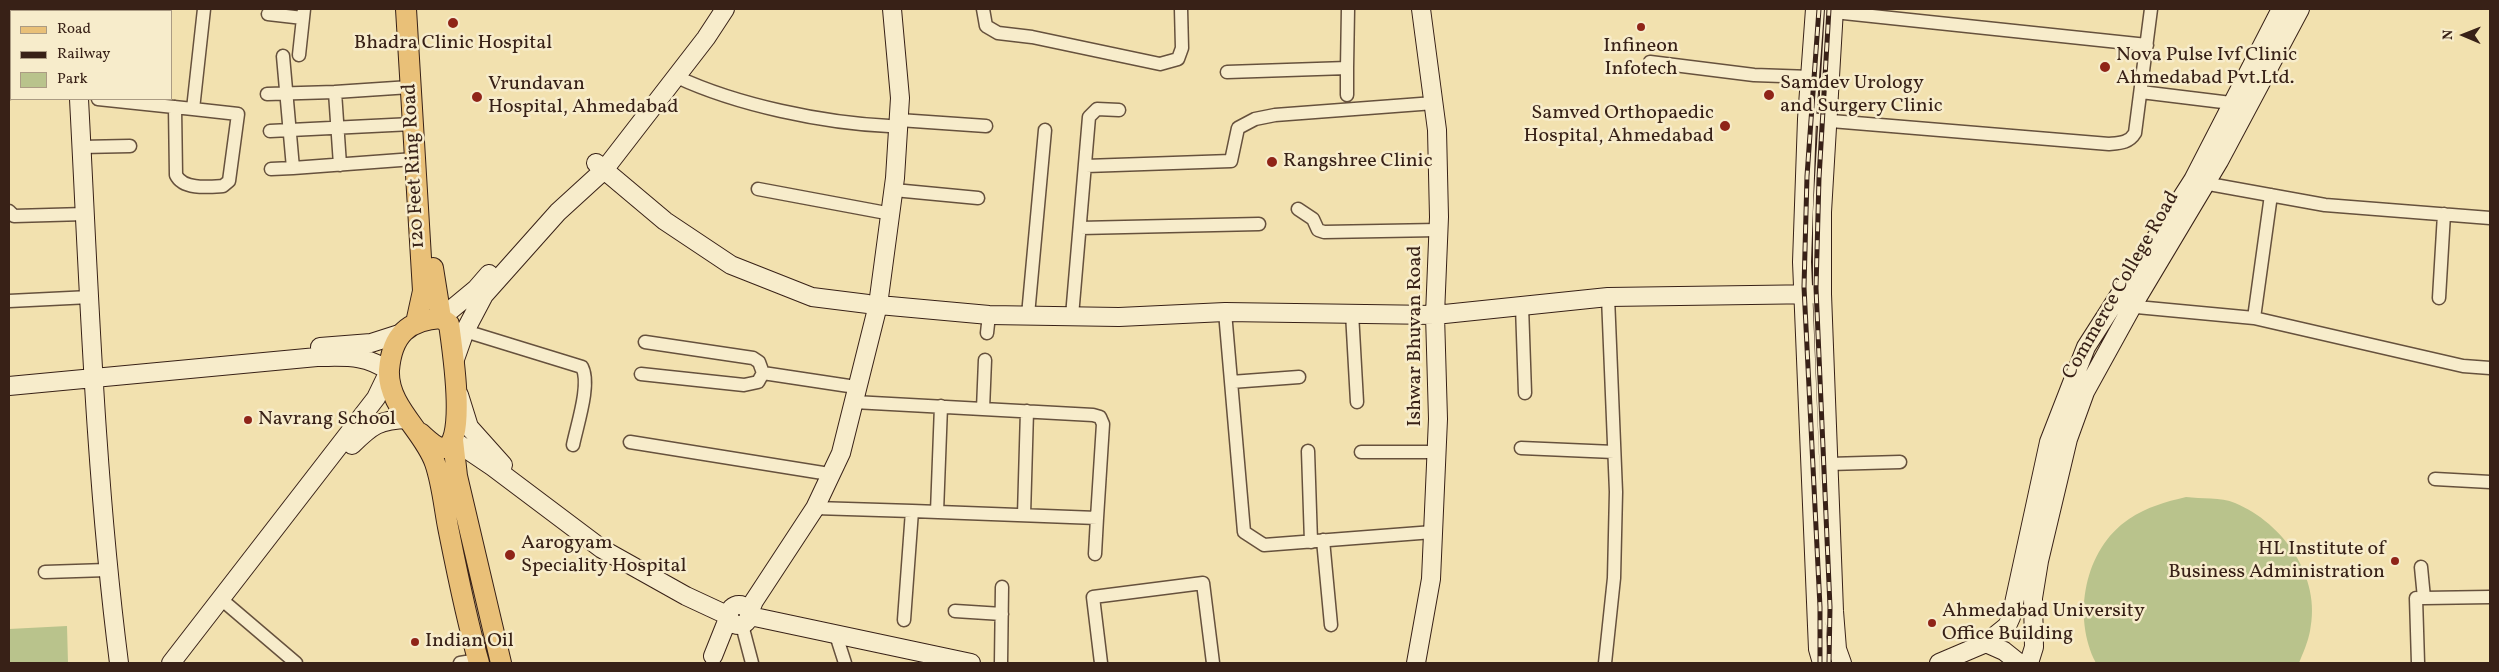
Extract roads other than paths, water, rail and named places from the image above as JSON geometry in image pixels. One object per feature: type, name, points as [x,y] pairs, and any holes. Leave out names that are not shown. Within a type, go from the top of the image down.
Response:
[{"type":"main road","name":"120 Feet Ring Road","points":[[389,371],[423,291],[406,9]]},
{"type":"main road","name":"120 Feet Ring Road","points":[[418,9],[434,285],[441,318],[448,324],[454,362],[457,410],[453,440]]},
{"type":"main road","points":[[408,329],[427,318],[441,318]]},
{"type":"main road","points":[[389,371],[395,397],[435,463],[467,619],[472,662]]},
{"type":"main road","points":[[414,426],[434,444],[442,448],[449,446],[453,440]]},
{"type":"main road","points":[[453,440],[457,476],[501,663]]},
{"type":"street","points":[[193,109],[204,9]]},
{"type":"street","points":[[441,318],[476,289],[550,205],[600,167],[698,32],[712,9]]},
{"type":"street","points":[[454,362],[465,331],[484,295],[600,167],[677,77],[725,9]]},
{"type":"street","points":[[740,614],[754,601],[815,508],[841,453],[852,394],[873,305],[894,190],[894,123],[883,9]]},
{"type":"street","points":[[873,305],[881,212],[894,123],[900,98],[892,9]]},
{"type":"street","points":[[983,9],[986,26],[998,33],[1032,37],[1160,64],[1178,59],[1182,48],[1181,9]]},
{"type":"street","points":[[1347,95],[1348,9]]},
{"type":"street","name":"Ishwar Bhuvan Road","points":[[1416,663],[1431,579],[1437,452],[1435,314],[1438,230],[1438,130],[1421,9]]},
{"type":"street","points":[[1815,9],[1807,119],[1802,295],[1816,626],[1822,663]]},
{"type":"street","points":[[1807,119],[2118,143],[2131,140],[2135,133],[2151,9]]},
{"type":"street","name":"Commerce College Road","points":[[1939,663],[1986,643],[2007,626],[2011,617],[2049,442],[2086,348],[2109,308],[2199,182],[2231,103],[2281,9]]},
{"type":"street","name":"Commerce College Road","points":[[2029,663],[2034,647],[2033,598],[2038,570],[2068,439],[2085,392],[2199,182],[2300,9]]},
{"type":"street","points":[[1842,663],[1837,648],[1834,611],[1822,294],[1822,212],[1834,10],[2146,45]]},
{"type":"street","points":[[268,14],[304,14],[299,55]]},
{"type":"street","points":[[283,56],[293,168]]},
{"type":"street","points":[[1650,62],[1754,75],[1810,77]]},
{"type":"street","points":[[1227,72],[1347,68]]},
{"type":"street","points":[[677,77],[706,90],[759,104],[864,125],[894,123],[986,126]]},
{"type":"street","points":[[267,94],[410,87]]},
{"type":"street","points":[[335,92],[340,164]]},
{"type":"street","points":[[2141,92],[2231,103]]},
{"type":"street","points":[[79,100],[107,570],[119,663]]},
{"type":"street","points":[[108,100],[176,107],[238,114],[229,181],[223,186],[187,185],[179,180],[176,174],[176,107]]},
{"type":"street","points":[[1086,166],[1231,161],[1238,128],[1255,119],[1275,115],[1434,103]]},
{"type":"street","points":[[1072,316],[1089,117],[1097,109],[1119,110]]},
{"type":"street","points":[[270,131],[412,124]]},
{"type":"street","points":[[1028,315],[1045,130]]},
{"type":"street","points":[[81,147],[130,146]]},
{"type":"street","points":[[270,169],[414,159]]},
{"type":"street","points":[[600,167],[665,221],[731,266],[812,297],[873,305],[988,315],[1119,317],[1225,312],[1435,314],[1608,297],[1822,294]]},
{"type":"street","points":[[2199,182],[2325,204],[2490,218]]},
{"type":"street","points":[[758,189],[881,212]]},
{"type":"street","points":[[894,190],[978,198]]},
{"type":"street","points":[[2254,318],[2271,195]]},
{"type":"street","points":[[1298,209],[1313,219],[1318,230],[1324,232],[1438,230]]},
{"type":"street","points":[[9,210],[14,216],[28,217],[85,214]]},
{"type":"street","points":[[2438,298],[2444,214]]},
{"type":"street","points":[[1080,228],[1259,224]]},
{"type":"street","points":[[9,301],[90,297]]},
{"type":"street","points":[[1605,663],[1614,578],[1614,452],[1608,297]]},
{"type":"street","points":[[2109,308],[2133,305],[2254,318],[2463,366],[2490,368]]},
{"type":"street","points":[[1522,306],[1525,393]]},
{"type":"street","points":[[1225,312],[1244,532],[1264,545],[1434,532]]},
{"type":"street","points":[[1352,313],[1357,402]]},
{"type":"street","points":[[986,333],[988,315]]},
{"type":"street","points":[[9,386],[94,373],[225,361],[371,343],[408,329]]},
{"type":"street","points":[[465,331],[582,367],[586,374],[585,385],[573,445]]},
{"type":"street","points":[[641,374],[744,386],[758,382],[763,373],[760,362],[753,358],[644,342]]},
{"type":"street","points":[[171,663],[376,398],[389,371],[374,361],[363,357],[225,361]]},
{"type":"street","points":[[983,409],[985,360]]},
{"type":"street","points":[[9,375],[94,373]]},
{"type":"street","points":[[763,373],[852,394],[942,406],[1100,417],[1103,424],[1095,554]]},
{"type":"street","points":[[1231,382],[1299,376]]},
{"type":"street","points":[[455,383],[469,427],[497,460],[606,543],[740,614],[752,663]]},
{"type":"street","points":[[710,660],[810,502],[834,450],[845,410],[852,394]]},
{"type":"street","points":[[937,512],[942,406]]},
{"type":"street","points":[[1024,515],[1027,412]]},
{"type":"street","points":[[183,663],[350,446],[371,426],[388,420],[414,426]]},
{"type":"street","points":[[453,440],[493,467],[602,549],[686,596],[740,614],[836,634],[925,658],[971,663]]},
{"type":"street","points":[[630,442],[823,473]]},
{"type":"street","points":[[1521,448],[1614,452]]},
{"type":"street","points":[[1308,451],[1317,541],[1331,625]]},
{"type":"street","points":[[1360,452],[1437,452]]},
{"type":"street","points":[[1829,464],[1900,462]]},
{"type":"street","points":[[457,476],[461,468],[469,463],[493,467]]},
{"type":"street","points":[[2435,479],[2490,482]]},
{"type":"street","points":[[815,508],[1097,518]]},
{"type":"street","points":[[904,620],[912,511]]},
{"type":"street","points":[[2421,567],[2424,598],[2490,597]]},
{"type":"street","points":[[45,572],[107,570]]},
{"type":"street","points":[[1102,663],[1094,597],[1203,583],[1213,663]]},
{"type":"street","points":[[1001,663],[1002,588]]},
{"type":"street","points":[[2416,598],[2418,663]]},
{"type":"street","points":[[228,605],[296,663]]},
{"type":"street","points":[[955,611],[1002,614]]},
{"type":"street","points":[[836,634],[845,663]]},
{"type":"street","points":[[1986,643],[2004,651],[2019,663]]},
{"type":"railway","points":[[1819,9],[1807,176],[1804,287],[1820,607],[1820,663]]},
{"type":"railway","points":[[1829,9],[1819,178],[1816,288],[1830,607],[1829,663]]},
{"type":"place","name":"Bhadra Clinic Hospital","points":[[453,23]]},
{"type":"place","name":"Infineon Infotech","points":[[1641,27]]},
{"type":"place","name":"Nova Pulse Ivf Clinic Ahmedabad Pvt.Ltd.","points":[[2105,67]]},
{"type":"place","name":"Samdev Urology and Surgery Clinic","points":[[1769,95]]},
{"type":"place","name":"Vrundavan Hospital, Ahmedabad","points":[[477,97]]},
{"type":"place","name":"Samved Orthopaedic Hospital, Ahmedabad","points":[[1725,126]]},
{"type":"place","name":"Rangshree Clinic","points":[[1272,162]]},
{"type":"place","name":"Navrang School","points":[[248,420]]},
{"type":"place","name":"Aarogyam Speciality Hospital","points":[[510,555]]},
{"type":"place","name":"HL Institute of Business Administration","points":[[2395,561]]},
{"type":"place","name":"Ahmedabad University Office Building","points":[[1932,623]]},
{"type":"place","name":"Indian Oil","points":[[415,642]]}]
